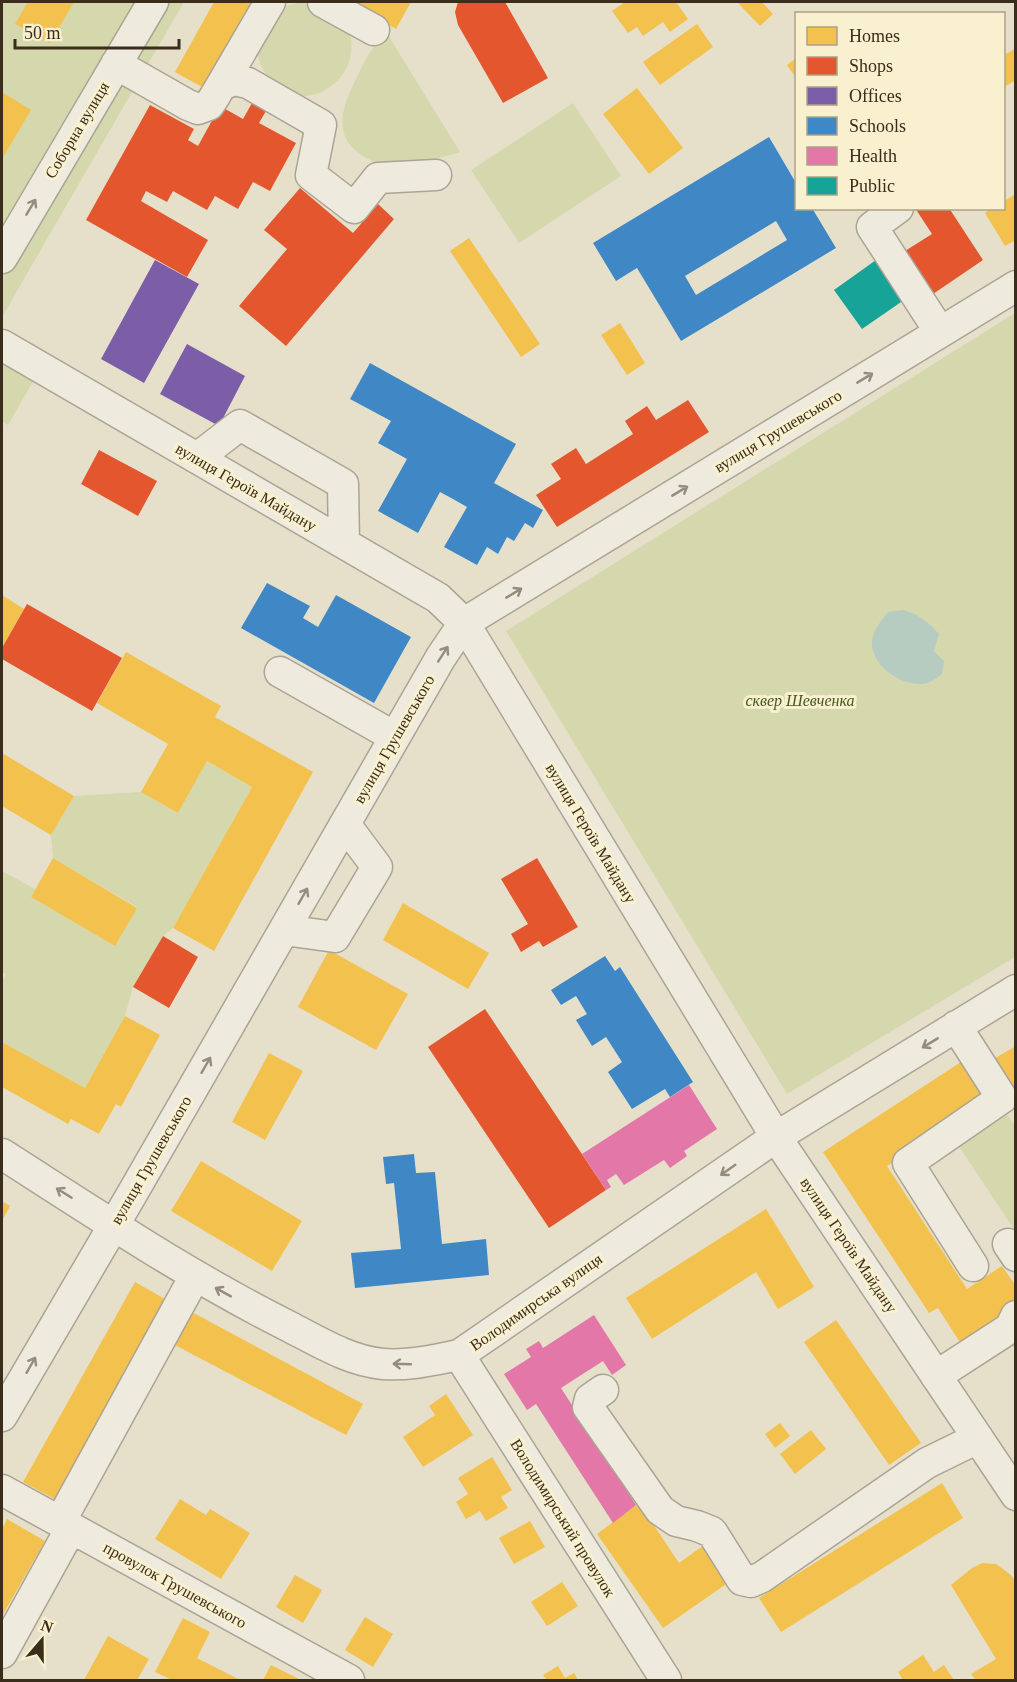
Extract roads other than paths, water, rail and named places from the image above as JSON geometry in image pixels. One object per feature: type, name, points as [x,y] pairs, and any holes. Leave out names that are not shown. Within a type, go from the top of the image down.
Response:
[{"type":"street","name":"Соборна вулиця","points":[[2,258],[153,2]]},
{"type":"street","points":[[116,64],[188,105],[198,109],[209,105],[270,2]]},
{"type":"street","points":[[323,2],[374,30]]},
{"type":"street","points":[[222,85],[234,80],[248,83],[321,125],[311,176],[354,208],[378,178],[436,175]]},
{"type":"street","points":[[895,210],[872,227],[940,332]]},
{"type":"street","name":"вулиця Грушевського","points":[[2,1416],[441,657],[464,623],[1016,285]]},
{"type":"street","name":"вулиця Героїв Майдану","points":[[2,345],[438,598],[464,623],[776,1137],[1016,1495]]},
{"type":"street","points":[[197,458],[240,425],[343,484],[344,543]]},
{"type":"street","points":[[280,672],[395,737]]},
{"type":"street","points":[[284,930],[335,937],[377,867],[345,824]]},
{"type":"street","name":"Володимирська вулиця","points":[[2,1154],[195,1276],[258,1311],[350,1356],[381,1364],[413,1365],[459,1355],[776,1137],[1016,990]]},
{"type":"street","points":[[956,1026],[1009,1101],[908,1163],[973,1266]]},
{"type":"street","points":[[2,1653],[65,1525],[195,1276]]},
{"type":"street","points":[[936,1376],[1010,1328],[1016,1316]]},
{"type":"street","name":"Володимирський провулок","points":[[459,1355],[666,1680]]},
{"type":"street","points":[[603,1390],[590,1399],[588,1407],[660,1510],[676,1521],[712,1532],[742,1580],[751,1582],[762,1577],[927,1463],[978,1438]]},
{"type":"street","name":"провулок Грушевського","points":[[2,1490],[349,1680]]},
{"type":"park label","name":"сквер Шевченка","points":[[800,700]]}]
